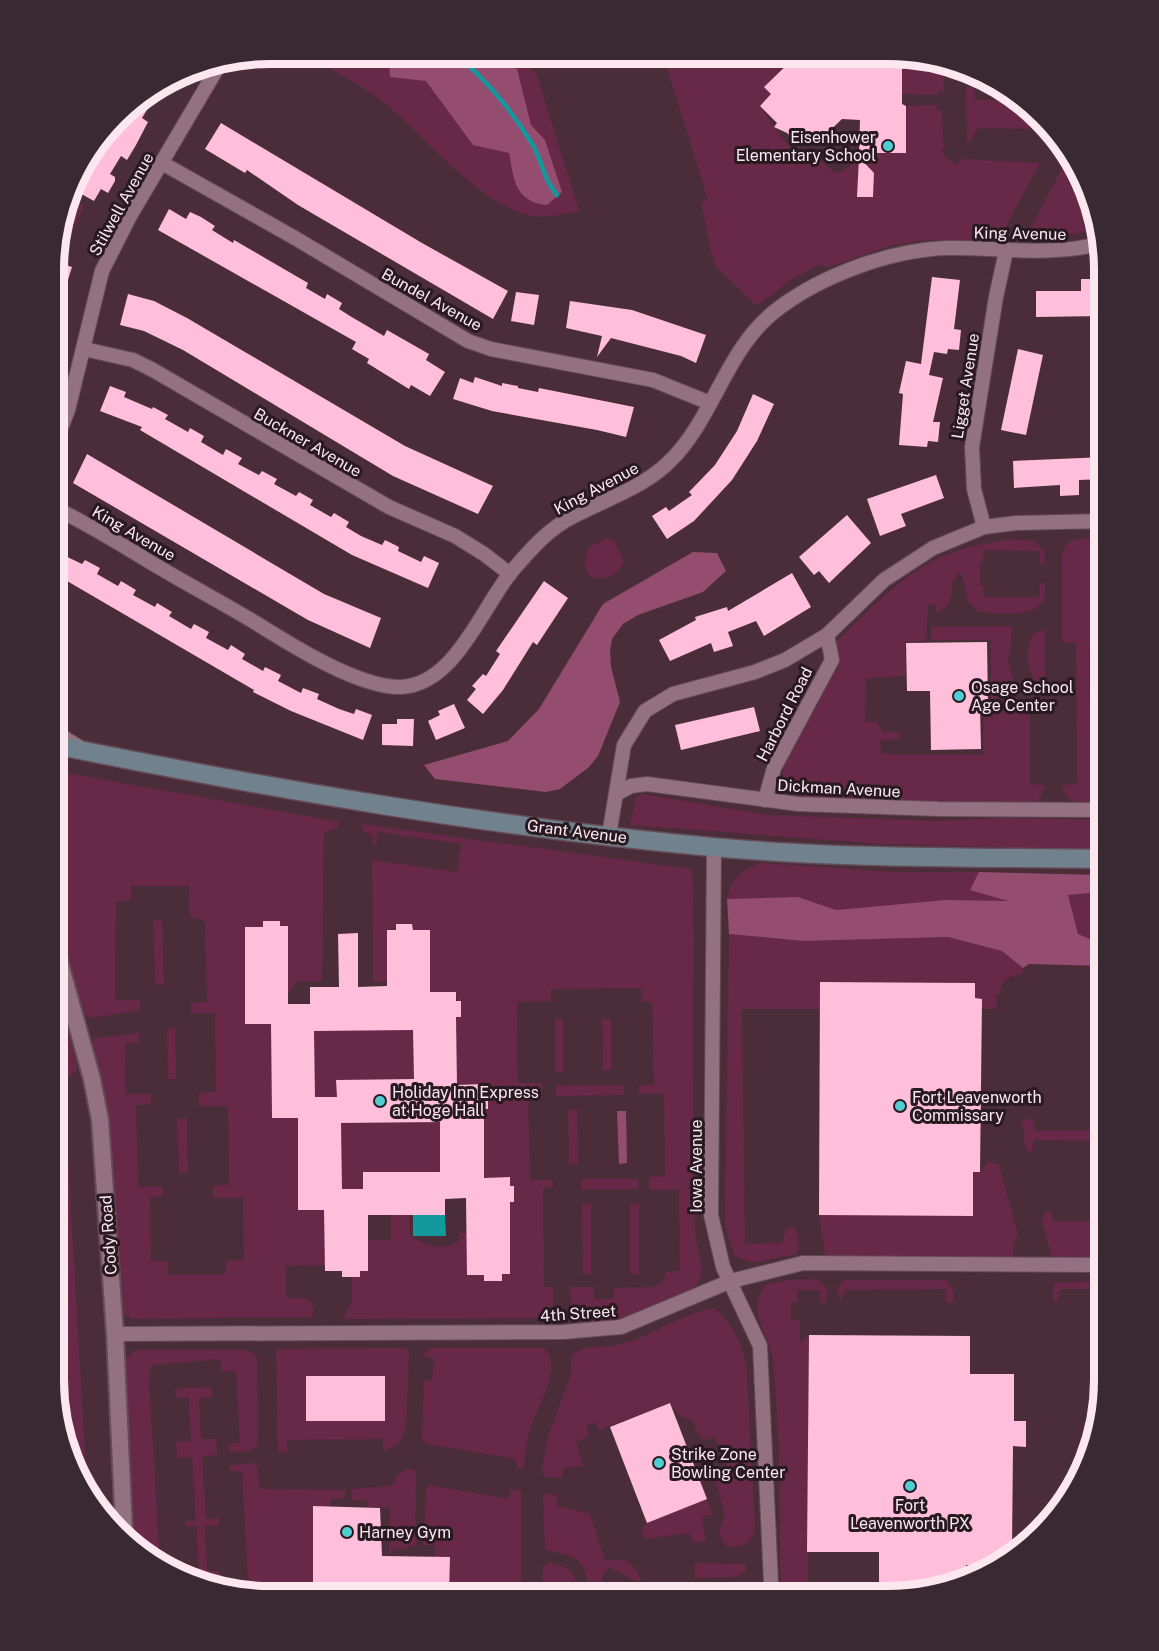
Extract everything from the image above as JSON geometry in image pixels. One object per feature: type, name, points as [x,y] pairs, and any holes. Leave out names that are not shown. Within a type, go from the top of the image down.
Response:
[{"type":"main road","name":"Grant Avenue","points":[[64,747],[355,802],[714,847],[885,855],[1094,859]]},
{"type":"street","name":"Stilwell Avenue","points":[[64,420],[102,271],[114,245],[215,73]]},
{"type":"street","name":"Bundel Avenue","points":[[162,163],[296,238],[468,341],[491,348],[653,380],[710,403]]},
{"type":"street","name":"King Avenue","points":[[64,512],[95,528],[298,649],[353,675],[400,687],[421,683],[434,676],[453,658],[510,574],[544,537],[572,517],[645,482],[671,461],[692,437],[734,358],[757,325],[777,309],[816,285],[892,256],[921,250],[1070,251],[1093,246]]},
{"type":"street","name":"Ligget Avenue","points":[[984,527],[974,489],[972,447],[1000,274],[1006,251]]},
{"type":"street","name":"Buckner Avenue","points":[[84,349],[133,360],[153,370],[369,496],[454,536],[484,554],[510,574]]},
{"type":"street","points":[[609,835],[618,793],[624,745],[645,711],[673,694],[755,672],[785,660],[827,635],[884,580],[933,548],[984,527],[1034,522],[1094,521]]},
{"type":"street","name":"Harbord Road","points":[[765,800],[774,768],[832,660],[827,635]]},
{"type":"street","points":[[64,738],[86,752]]},
{"type":"street","name":"Dickman Avenue","points":[[618,793],[631,786],[646,784],[798,804],[939,809],[1094,810]]},
{"type":"street","name":"Iowa Avenue","points":[[714,847],[711,1215],[723,1267],[760,1346],[771,1586]]},
{"type":"street","name":"Cody Road","points":[[64,981],[100,1120],[115,1334],[124,1524]]},
{"type":"street","name":"4th Street","points":[[115,1334],[563,1332],[621,1327],[730,1281],[803,1263],[1094,1265]]},
{"type":"shaded area","points":[[666,64],[777,64],[782,69],[764,87],[771,94],[760,106],[777,132],[792,149],[800,155],[820,160],[834,171],[841,172],[850,166],[855,149],[859,150],[858,197],[873,197],[874,174],[866,165],[868,153],[906,153],[906,106],[937,105],[937,110],[942,111],[943,141],[946,146],[941,150],[946,158],[958,165],[960,159],[1040,163],[1001,235],[987,241],[923,240],[889,246],[829,267],[818,265],[792,279],[758,305],[716,267],[701,203],[708,200]]},
{"type":"shaded area","points":[[323,65],[530,65],[537,76],[579,210],[557,215],[535,216],[521,213],[502,204],[467,179],[386,104]]},
{"type":"shaded area","points":[[389,65],[508,65],[517,69],[531,125],[545,140],[562,192],[547,205],[528,199],[522,194],[515,181],[509,153],[473,145],[426,81],[390,77]]},
{"type":"shaded area","points":[[902,65],[944,73],[944,91],[938,91],[938,95],[902,94]]},
{"type":"shaded area","points":[[966,87],[974,87],[975,100],[1004,100],[1037,129],[978,128],[970,141],[967,141]]},
{"type":"shaded area","points":[[1064,164],[1084,204],[1091,231],[1050,238],[1034,236],[1031,228]]},
{"type":"shaded area","points":[[76,202],[84,206],[66,245]]},
{"type":"shaded area","points":[[1090,538],[1094,541],[1092,642],[1094,644],[1089,644],[1090,647],[1094,648],[1089,648],[1090,762],[1094,762],[1094,803],[1070,799],[1062,786],[1077,783],[1076,643],[1062,642],[1062,554],[1063,549],[1069,543]]},
{"type":"shaded area","points":[[606,539],[614,541],[624,562],[618,571],[606,578],[590,577],[584,563],[589,547]]},
{"type":"shaded area","points":[[1014,539],[1035,541],[1044,552],[1045,564],[1040,564],[1040,551],[984,550],[983,562],[980,562],[980,586],[983,586],[984,597],[1039,597],[1040,584],[1044,582],[1045,594],[1041,603],[1034,609],[1012,614],[978,611],[968,602],[962,574],[956,574],[955,581],[952,581],[948,604],[936,612],[936,605],[928,604],[926,641],[905,642],[906,676],[866,678],[865,722],[877,722],[882,731],[899,733],[898,739],[879,741],[882,754],[983,755],[984,708],[991,708],[992,704],[1007,705],[1030,713],[1030,784],[1045,786],[1040,798],[1031,803],[819,799],[796,794],[786,787],[783,775],[784,765],[840,663],[836,642],[896,586],[934,561],[957,551]]},
{"type":"shaded area","points":[[693,552],[717,553],[726,571],[703,592],[638,615],[623,624],[612,639],[611,667],[620,702],[598,756],[589,767],[560,789],[546,792],[435,779],[424,765],[508,741],[539,709],[603,604]]},
{"type":"shaded area","points":[[1010,626],[1012,631],[1008,664],[1018,693],[991,699],[991,640],[931,640],[931,627]]},
{"type":"shaded area","points":[[1041,630],[1045,631],[1045,677],[1042,685],[1033,679],[1027,659],[1031,637]]},
{"type":"shaded area","points":[[64,773],[339,822],[337,828],[324,833],[322,981],[298,981],[288,993],[280,922],[263,921],[263,927],[245,928],[245,1024],[271,1024],[272,1117],[298,1118],[298,1210],[324,1210],[325,1265],[286,1266],[286,1298],[304,1298],[312,1303],[314,1313],[311,1317],[133,1319],[124,1314],[107,1151],[91,1046],[95,1038],[139,1033],[140,1043],[125,1043],[126,1094],[151,1094],[151,1104],[136,1105],[138,1187],[163,1187],[163,1196],[150,1197],[151,1261],[167,1261],[168,1275],[226,1274],[226,1261],[244,1260],[243,1198],[213,1198],[213,1186],[229,1185],[228,1106],[199,1106],[199,1093],[216,1092],[215,1013],[191,1013],[191,1003],[207,1002],[205,921],[190,917],[189,886],[131,886],[131,897],[128,901],[116,901],[115,1000],[140,1000],[140,1010],[92,1018],[82,1012],[64,950]]},
{"type":"shaded area","points":[[642,794],[767,815],[936,821],[1000,818],[1094,820],[1094,850],[882,844],[630,825],[636,798]]},
{"type":"shaded area","points":[[361,824],[690,869],[693,881],[694,937],[693,1189],[696,1239],[702,1272],[698,1283],[691,1289],[615,1321],[583,1323],[572,1313],[569,1287],[594,1287],[594,1299],[614,1299],[614,1288],[653,1287],[662,1284],[666,1272],[680,1271],[679,1190],[649,1190],[649,1177],[665,1176],[664,1094],[639,1094],[639,1085],[654,1085],[652,1002],[642,1002],[641,988],[551,989],[551,1001],[517,1002],[518,1083],[542,1083],[542,1097],[528,1098],[530,1180],[553,1180],[553,1187],[543,1188],[544,1287],[553,1287],[553,1313],[549,1318],[346,1319],[344,1316],[352,1302],[352,1277],[359,1277],[360,1271],[368,1271],[368,1240],[391,1240],[391,1215],[409,1215],[410,1236],[434,1246],[453,1244],[459,1241],[459,1233],[467,1233],[467,1274],[484,1275],[484,1281],[502,1280],[502,1274],[510,1274],[510,1202],[514,1201],[514,1186],[510,1186],[510,1177],[484,1178],[483,1085],[457,1085],[456,1017],[461,1017],[456,992],[430,992],[430,930],[413,930],[412,924],[387,930],[387,982],[373,982],[372,860],[457,872],[461,844],[378,832],[376,845],[372,845],[374,836],[363,831]]},
{"type":"shaded area","points":[[761,863],[894,872],[979,872],[971,890],[1011,901],[945,900],[836,910],[798,897],[727,899],[734,880],[748,869]]},
{"type":"shaded area","points":[[979,872],[1094,875],[1094,892],[1068,895],[1078,934],[1094,941],[1094,966],[1029,964],[1023,968],[1002,951],[948,937],[803,941],[729,934],[727,899],[798,897],[836,910],[945,900],[1008,901],[970,890]]},
{"type":"shaded area","points":[[1094,892],[1094,941],[1078,934],[1068,894]]},
{"type":"shaded area","points":[[153,920],[162,920],[164,985],[155,985]]},
{"type":"shaded area","points":[[729,934],[803,941],[948,937],[1002,951],[1023,968],[1023,974],[1014,975],[1004,981],[1000,994],[997,994],[996,1009],[982,1009],[982,999],[975,998],[975,983],[821,982],[820,1009],[742,1009],[745,1244],[782,1243],[786,1229],[791,1227],[796,1229],[799,1248],[796,1254],[753,1263],[735,1256],[725,1226]]},
{"type":"shaded area","points":[[413,1013],[414,1079],[337,1080],[337,1097],[315,1097],[314,1031]]},
{"type":"shaded area","points":[[64,1018],[77,1064],[76,1071],[64,1079]]},
{"type":"shaded area","points":[[555,1019],[563,1019],[563,1072],[555,1072]]},
{"type":"shaded area","points":[[602,1019],[611,1019],[611,1070],[603,1070]]},
{"type":"shaded area","points":[[167,1028],[175,1028],[176,1079],[168,1079]]},
{"type":"shaded area","points":[[624,1085],[624,1095],[556,1096],[556,1086]]},
{"type":"shaded area","points":[[64,1101],[86,1472],[75,1447],[68,1421],[64,1380]]},
{"type":"shaded area","points":[[440,1106],[440,1172],[363,1172],[363,1189],[342,1189],[341,1123],[419,1122]]},
{"type":"shaded area","points":[[568,1110],[577,1110],[578,1164],[569,1164]]},
{"type":"shaded area","points":[[617,1111],[626,1111],[627,1163],[619,1164]]},
{"type":"shaded area","points":[[187,1118],[188,1173],[179,1173],[177,1119]]},
{"type":"shaded area","points":[[1027,1118],[1034,1121],[1035,1131],[1094,1130],[1094,1141],[1034,1140],[1032,1151],[1026,1151],[1022,1121]]},
{"type":"shaded area","points":[[988,1161],[999,1165],[1018,1235],[1014,1244],[1013,1257],[835,1256],[825,1254],[819,1215],[973,1216],[973,1172],[980,1172]]},
{"type":"shaded area","points":[[582,1179],[638,1179],[638,1189],[581,1190]]},
{"type":"shaded area","points":[[582,1204],[591,1204],[591,1274],[583,1274]]},
{"type":"shaded area","points":[[630,1204],[639,1204],[639,1274],[630,1274]]},
{"type":"shaded area","points":[[1045,1212],[1052,1212],[1053,1221],[1094,1221],[1094,1258],[1057,1258],[1051,1255],[1042,1221]]},
{"type":"shaded area","points":[[814,1279],[826,1288],[827,1295],[825,1303],[821,1303],[819,1290],[797,1290],[798,1302],[791,1302],[791,1320],[800,1320],[800,1342],[809,1335],[808,1586],[781,1586],[776,1391],[771,1352],[758,1313],[760,1295],[765,1285],[789,1280]]},
{"type":"shaded area","points":[[843,1280],[945,1280],[953,1290],[954,1297],[952,1303],[946,1302],[946,1289],[844,1290],[841,1302],[837,1289]]},
{"type":"shaded area","points":[[1094,1281],[1094,1289],[1061,1289],[1057,1302],[1053,1301],[1054,1283]]},
{"type":"shaded area","points":[[713,1308],[727,1321],[737,1337],[744,1355],[747,1373],[755,1529],[748,1542],[736,1546],[726,1546],[719,1533],[725,1515],[716,1481],[717,1477],[728,1471],[715,1437],[705,1440],[699,1435],[692,1420],[680,1416],[670,1403],[598,1430],[596,1422],[586,1425],[590,1436],[576,1441],[583,1466],[563,1468],[562,1478],[545,1477],[542,1472],[547,1440],[570,1377],[572,1355],[582,1349],[629,1342],[690,1315]]},
{"type":"shaded area","points":[[406,1348],[409,1352],[406,1429],[399,1444],[383,1451],[383,1439],[287,1440],[287,1452],[278,1452],[276,1352],[280,1349]]},
{"type":"shaded area","points":[[431,1348],[543,1348],[548,1353],[552,1367],[551,1375],[530,1429],[524,1466],[521,1469],[517,1468],[516,1459],[428,1444],[422,1440],[424,1380],[432,1381],[434,1358],[424,1357]]},
{"type":"shaded area","points":[[136,1350],[245,1350],[253,1353],[257,1359],[258,1445],[249,1451],[229,1452],[228,1445],[240,1442],[236,1371],[222,1371],[220,1359],[151,1365],[149,1379],[159,1554],[133,1533],[123,1362]]},
{"type":"shaded area","points":[[211,1387],[212,1397],[199,1398],[201,1439],[216,1439],[217,1455],[202,1456],[206,1519],[219,1518],[219,1525],[205,1526],[207,1571],[219,1571],[222,1580],[196,1572],[199,1572],[197,1526],[185,1526],[185,1521],[196,1520],[192,1457],[177,1458],[176,1442],[191,1441],[189,1398],[176,1398],[175,1389]]},
{"type":"shaded area","points":[[256,1463],[260,1489],[346,1490],[346,1498],[331,1499],[330,1507],[313,1506],[313,1586],[248,1585],[242,1472],[229,1470],[229,1465]]},
{"type":"shaded area","points":[[406,1469],[414,1470],[416,1476],[415,1545],[408,1546],[407,1549],[395,1548],[389,1554],[390,1507],[368,1507],[367,1500],[352,1500],[351,1489],[391,1486],[399,1474]]},
{"type":"shaded area","points":[[429,1485],[508,1499],[511,1489],[521,1491],[521,1586],[449,1586],[450,1558],[435,1557],[435,1545],[423,1545],[426,1489]]},
{"type":"shaded area","points":[[550,1493],[557,1496],[557,1506],[590,1514],[605,1561],[624,1560],[628,1562],[634,1567],[641,1580],[638,1582],[609,1567],[601,1579],[611,1586],[588,1586],[583,1567],[579,1562],[565,1554],[545,1550],[543,1496]]},
{"type":"shaded area","points":[[707,1499],[713,1514],[702,1517],[706,1541],[695,1543],[689,1533],[645,1539],[641,1529],[647,1523]]},
{"type":"shaded area","points":[[551,1563],[564,1567],[575,1578],[577,1586],[542,1586],[543,1566]]},
{"type":"shaded area","points":[[695,1563],[746,1564],[746,1571],[734,1577],[695,1578]]},
{"type":"water","points":[[413,1215],[445,1215],[446,1236],[413,1236]]},
{"type":"building","name":"Eisenhower Elementary School","points":[[788,64],[902,65],[902,104],[906,106],[906,153],[859,153],[860,120],[842,119],[818,142],[811,135],[799,146],[787,133],[774,127],[777,123],[760,106],[771,94],[764,87]]},
{"type":"building","points":[[151,103],[142,118],[148,122],[136,145],[127,160],[121,156],[110,174],[115,177],[115,181],[108,193],[101,189],[94,201],[80,193],[92,168],[116,135]]},
{"type":"building","points":[[221,123],[422,243],[508,291],[493,319],[298,205],[247,170],[245,173],[205,149]]},
{"type":"building","points":[[859,157],[874,173],[873,197],[857,197]]},
{"type":"building","points":[[169,209],[186,219],[190,212],[201,217],[215,226],[212,230],[233,243],[234,240],[308,283],[306,288],[325,299],[327,294],[342,303],[339,309],[350,316],[384,336],[387,330],[429,354],[426,360],[445,372],[430,396],[411,385],[409,389],[367,363],[369,359],[352,349],[356,342],[158,230]]},
{"type":"building","points":[[64,265],[72,267],[67,283],[64,282]]},
{"type":"building","points":[[932,277],[960,280],[954,329],[961,330],[959,350],[948,349],[947,354],[934,352],[929,375],[943,378],[933,422],[940,422],[938,442],[928,441],[927,447],[899,445],[903,394],[899,393],[906,361],[921,364]]},
{"type":"building","points":[[1081,279],[1094,279],[1094,316],[1036,317],[1036,291],[1081,291]]},
{"type":"building","points":[[516,292],[539,295],[534,325],[511,321]]},
{"type":"building","points":[[128,294],[154,301],[187,318],[405,446],[493,486],[478,514],[393,476],[183,350],[144,331],[120,325]]},
{"type":"building","points":[[570,301],[632,310],[706,335],[696,363],[681,356],[611,338],[597,357],[602,336],[566,328]]},
{"type":"building","points":[[1018,349],[1043,355],[1026,435],[1001,430]]},
{"type":"building","points":[[475,377],[502,386],[502,383],[538,392],[539,388],[634,407],[626,437],[492,411],[453,399],[460,378],[473,383]]},
{"type":"building","points":[[110,386],[126,392],[124,397],[168,415],[165,419],[188,432],[190,428],[204,436],[201,442],[223,455],[226,449],[242,458],[238,464],[259,475],[262,471],[277,479],[274,484],[296,496],[299,492],[313,500],[310,505],[331,517],[334,513],[349,522],[346,527],[361,536],[382,545],[385,540],[399,547],[398,551],[421,562],[424,556],[439,563],[428,588],[352,555],[140,430],[142,427],[100,411]]},
{"type":"building","points":[[753,394],[774,404],[757,441],[732,480],[694,521],[667,539],[652,516],[666,507],[669,511],[692,495],[689,492],[715,465],[737,431]]},
{"type":"building","points":[[87,454],[324,594],[381,618],[370,648],[308,620],[73,483]]},
{"type":"building","points":[[1094,457],[1094,479],[1079,480],[1079,495],[1060,496],[1060,485],[1014,488],[1013,461]]},
{"type":"building","points":[[936,475],[944,498],[901,514],[906,526],[880,536],[867,499]]},
{"type":"building","points":[[847,515],[871,543],[829,583],[819,571],[814,575],[799,557]]},
{"type":"building","points":[[64,555],[82,564],[85,560],[100,568],[97,574],[118,586],[121,581],[136,590],[133,595],[155,607],[157,603],[172,612],[169,616],[191,629],[194,624],[209,632],[206,638],[228,650],[231,645],[245,654],[242,659],[263,671],[265,667],[281,675],[278,681],[301,693],[303,688],[319,694],[317,699],[339,709],[354,714],[356,709],[372,715],[363,740],[291,711],[253,692],[254,690],[64,579]]},
{"type":"building","points":[[792,573],[811,607],[764,636],[756,621],[728,632],[733,646],[714,652],[711,643],[670,661],[659,640],[696,620],[695,617],[727,607],[728,611]]},
{"type":"building","points":[[544,581],[568,598],[537,645],[533,642],[503,690],[483,714],[467,700],[476,689],[472,686],[483,674],[486,676],[500,654],[496,651]]},
{"type":"building","name":"Osage School Age Center","points":[[987,642],[988,706],[980,706],[981,749],[931,750],[930,691],[907,691],[906,643]]},
{"type":"building","points":[[454,704],[465,728],[436,740],[428,721],[440,715],[438,711]]},
{"type":"building","points":[[754,707],[760,731],[681,750],[675,725]]},
{"type":"building","points":[[397,719],[414,719],[413,746],[382,745],[382,724],[397,724]]},
{"type":"building","name":"Holiday Inn Express at Hoge Hall","points":[[263,921],[280,921],[280,926],[288,926],[288,1004],[310,1004],[310,987],[339,987],[338,934],[358,933],[358,987],[387,986],[387,930],[396,930],[396,924],[412,924],[413,930],[430,930],[430,992],[456,992],[456,1001],[461,1001],[461,1017],[456,1017],[457,1085],[483,1084],[483,1093],[488,1093],[488,1109],[484,1109],[484,1178],[510,1177],[510,1186],[514,1186],[514,1202],[510,1202],[510,1274],[502,1274],[502,1281],[484,1281],[484,1275],[467,1275],[466,1198],[445,1199],[445,1215],[368,1215],[368,1271],[360,1271],[360,1277],[342,1277],[342,1271],[325,1271],[324,1210],[298,1210],[298,1118],[272,1118],[271,1024],[245,1024],[245,927],[263,927]],"holes":[[[413,1030],[414,1079],[336,1080],[337,1097],[315,1097],[314,1031]],[[440,1122],[440,1172],[363,1172],[363,1189],[342,1189],[341,1123]]]},
{"type":"building","name":"Fort Leavenworth Commissary","points":[[820,982],[975,983],[975,998],[982,999],[980,1172],[973,1172],[973,1216],[819,1215]]},
{"type":"building","name":"Fort Leavenworth PX","points":[[809,1335],[970,1336],[970,1374],[1014,1374],[1014,1421],[1026,1421],[1026,1447],[1013,1446],[1012,1545],[980,1565],[966,1565],[966,1571],[955,1576],[929,1583],[888,1586],[879,1586],[879,1552],[807,1552]]},
{"type":"building","points":[[306,1376],[385,1376],[385,1421],[306,1421]]},
{"type":"building","name":"Strike Zone Bowling Center","points":[[670,1403],[707,1499],[647,1523],[610,1427]]},
{"type":"building","name":"Harney Gym","points":[[313,1506],[380,1508],[382,1556],[450,1557],[449,1586],[313,1586]]},
{"type":"waterway","points":[[467,65],[497,95],[515,118],[535,149],[548,181],[557,195]]},
{"type":"place","name":"Eisenhower Elementary School","points":[[888,146]]},
{"type":"place","name":"Osage School Age Center","points":[[959,696]]},
{"type":"place","name":"Holiday Inn Express at Hoge Hall","points":[[380,1101]]},
{"type":"place","name":"Fort Leavenworth Commissary","points":[[900,1106]]},
{"type":"place","name":"Strike Zone Bowling Center","points":[[659,1463]]},
{"type":"place","name":"Fort Leavenworth PX","points":[[910,1486]]},
{"type":"place","name":"Harney Gym","points":[[347,1532]]}]
